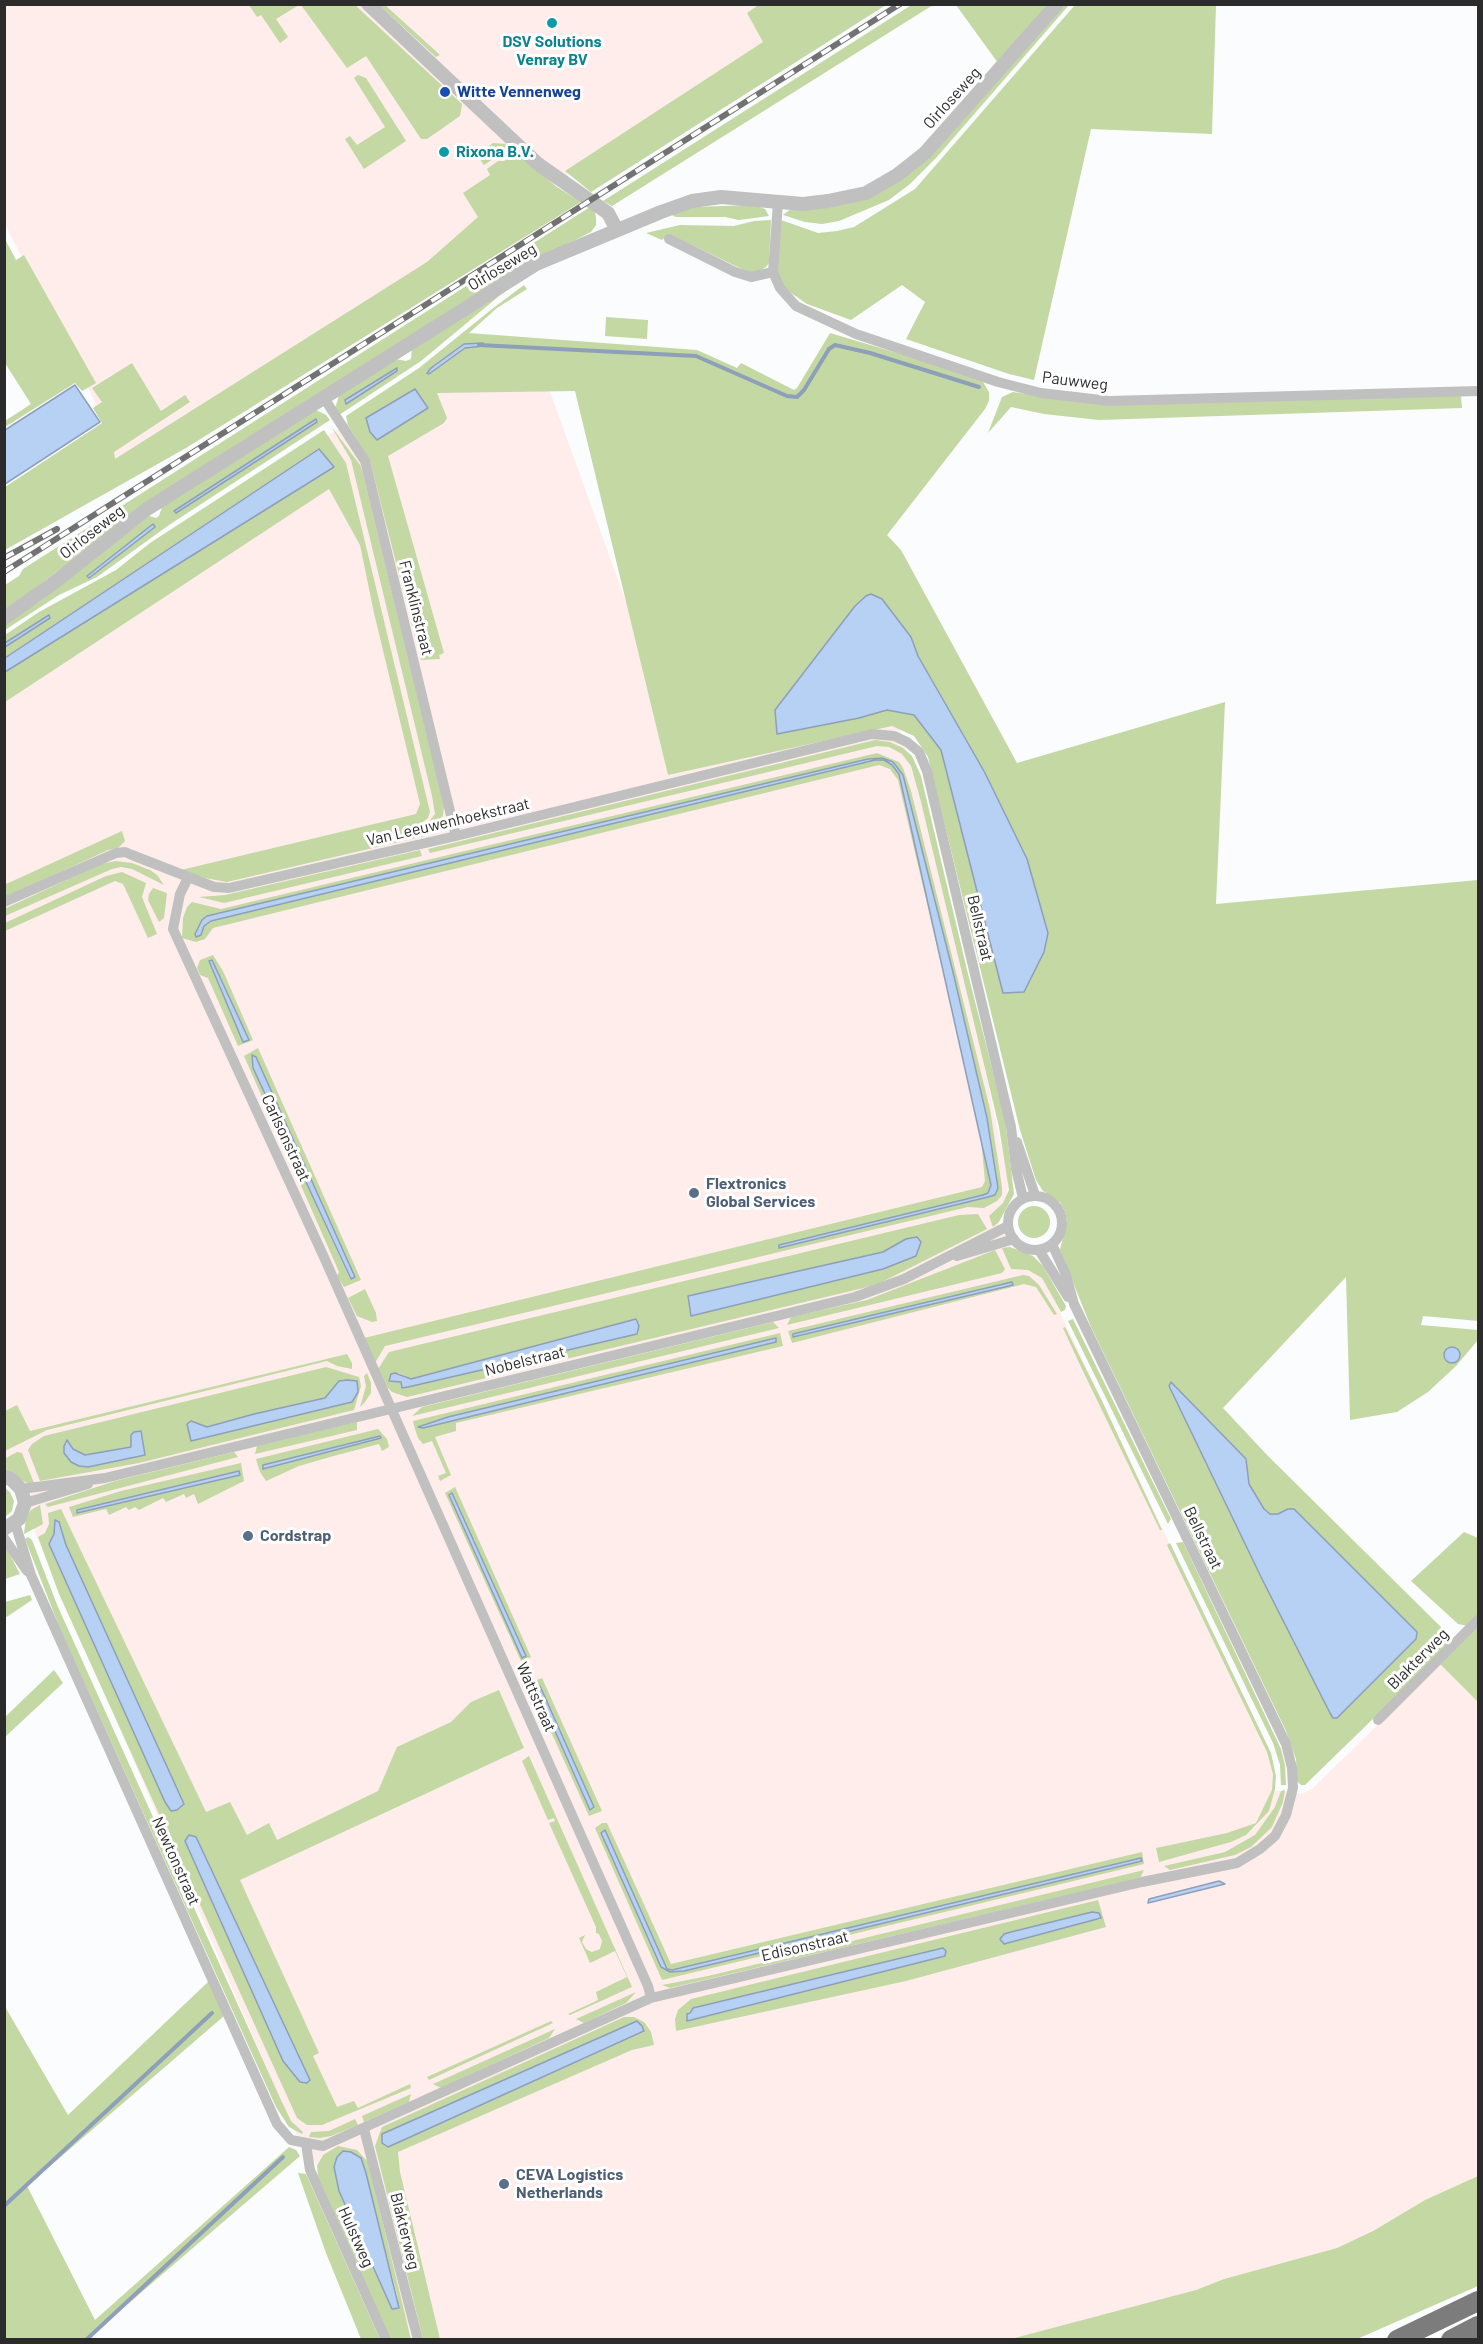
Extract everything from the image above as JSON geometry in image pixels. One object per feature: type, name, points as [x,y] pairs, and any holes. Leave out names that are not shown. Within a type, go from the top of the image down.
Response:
[{"type":"highway","points":[[1397,2340],[1479,2301]]},
{"type":"highway","points":[[1451,2340],[1479,2326]]},
{"type":"street","points":[[368,4],[538,164],[608,213],[617,230]]},
{"type":"street","name":"Oirloseweg","points":[[4,618],[51,585],[147,509],[536,264],[692,201],[722,197],[803,204],[828,201],[866,193],[897,175],[925,153],[1057,4]]},
{"type":"street","points":[[669,239],[735,272],[751,276],[773,272],[778,202]]},
{"type":"street","name":"Pauwweg","points":[[773,272],[780,288],[796,306],[856,334],[998,382],[1041,393],[1109,401],[1479,391]]},
{"type":"street","name":"Franklinstraat","points":[[324,398],[365,461],[456,836]]},
{"type":"street","name":"Van Leeuwenhoekstraat","points":[[4,902],[116,853],[125,852],[214,887],[229,888],[456,836],[872,734],[894,736],[907,742]]},
{"type":"street","name":"Bellstraat","points":[[907,742],[918,752],[927,771],[1011,1127],[1035,1196]]},
{"type":"street","name":"Carlsonstraat","points":[[188,878],[180,894],[173,929],[392,1409]]},
{"type":"street","name":"Bellstraat","points":[[1011,1127],[1016,1169],[1023,1198]]},
{"type":"street","points":[[1035,1196],[1049,1200],[1059,1210],[1062,1225],[1061,1233],[1052,1244],[1039,1250],[1025,1248],[1014,1239],[1008,1226],[1011,1210],[1023,1198],[1035,1196]]},
{"type":"street","name":"Nobelstraat","points":[[24,1503],[105,1478],[855,1297],[904,1279],[1008,1226]]},
{"type":"street","name":"Nobelstraat","points":[[948,1258],[1014,1239]]},
{"type":"street","name":"Bellstraat","points":[[1052,1244],[1066,1275],[1074,1304]]},
{"type":"street","name":"Bellstraat","points":[[1039,1250],[1074,1304],[1286,1744],[1292,1768],[1293,1788]]},
{"type":"street","name":"Wattstraat","points":[[392,1409],[648,1986],[651,1998]]},
{"type":"street","points":[[4,1477],[16,1483],[21,1489],[24,1503],[22,1514],[10,1526]]},
{"type":"street","name":"Nobelstraat","points":[[21,1489],[105,1478]]},
{"type":"street","name":"Newtonstraat","points":[[10,1526],[277,2124],[291,2140],[306,2144]]},
{"type":"street","name":"Newtonstraat","points":[[4,1538],[32,1575]]},
{"type":"street","name":"Blakterweg","points":[[1378,1720],[1479,1620]]},
{"type":"street","name":"Edisonstraat","points":[[306,2144],[323,2146],[364,2129],[651,1998],[1142,1882],[1238,1863],[1275,1836],[1286,1815],[1293,1788]]},
{"type":"street","name":"Blakterweg","points":[[364,2129],[417,2340]]},
{"type":"street","name":"Hulstweg","points":[[306,2144],[310,2170],[386,2340]]},
{"type":"shaded area","points":[[5,5],[839,5],[445,252],[118,464],[114,459],[94,400],[5,224]]},
{"type":"shaded area","points":[[536,353],[682,757],[897,719],[946,887],[1008,1178],[1007,1201],[996,1219],[1016,1257],[1037,1264],[1273,1762],[1273,1790],[1302,1794],[1312,1789],[1440,1664],[1478,1702],[1478,2176],[1425,2200],[1373,2231],[1337,2248],[1224,2279],[1196,2290],[1195,2295],[1012,2339],[416,2339],[330,2186],[293,2129],[5,1463],[5,642],[446,360]]},
{"type":"green space","points":[[760,4],[886,5],[591,192],[565,171],[763,42],[747,13]]},
{"type":"green space","points":[[913,4],[933,5],[612,206],[603,201]]},
{"type":"green space","points":[[249,5],[299,5],[276,19],[288,37],[280,43],[261,15],[257,17]]},
{"type":"green space","points":[[301,5],[355,5],[462,104],[460,116],[427,139],[421,139],[366,56],[347,68]]},
{"type":"green space","points":[[379,5],[385,5],[440,55],[436,57]]},
{"type":"green space","points":[[956,5],[1048,5],[998,63]]},
{"type":"green space","points":[[1063,5],[1069,5],[936,158],[910,184],[889,200],[839,221],[822,224],[805,222],[783,215],[792,208],[902,179]]},
{"type":"green space","points":[[1075,5],[1216,5],[1212,134],[1091,129],[1034,380],[1009,374],[906,339],[925,302],[902,285],[851,320],[807,304],[784,288],[776,268],[781,220],[818,233],[837,231],[854,227],[915,189]]},
{"type":"green space","points":[[358,75],[366,78],[406,141],[364,169],[345,139],[350,136],[357,145],[385,127],[354,78]]},
{"type":"green space","points":[[493,143],[507,144],[506,150],[484,165],[477,155]]},
{"type":"green space","points":[[517,154],[557,187],[581,202],[186,448],[5,550],[5,487],[102,423],[93,408],[102,402],[92,388],[132,363],[161,411],[185,395],[190,402],[114,452],[115,459],[427,262],[478,217],[463,193],[490,175],[487,169],[498,161],[504,161]]},
{"type":"green space","points":[[754,205],[765,209],[769,216],[739,220],[725,217],[676,217],[672,215],[692,207]]},
{"type":"green space","points":[[590,207],[595,212],[596,218],[596,225],[591,232],[508,274],[304,403],[87,548],[5,609],[5,585],[19,576],[23,569]]},
{"type":"green space","points":[[771,220],[769,263],[756,273],[748,272],[669,234],[662,240],[646,233],[680,225],[734,226]]},
{"type":"green space","points":[[5,239],[16,260],[24,255],[96,383],[82,391],[75,383],[5,427],[5,421],[31,404],[5,363]]},
{"type":"green space","points":[[524,285],[527,289],[497,308],[469,333],[697,350],[737,368],[741,363],[794,390],[830,333],[914,358],[983,382],[989,392],[989,401],[985,409],[887,535],[901,550],[1017,763],[1225,702],[1216,904],[1478,880],[1478,1321],[1423,1316],[1421,1325],[1478,1330],[1478,1340],[1456,1366],[1428,1392],[1397,1412],[1350,1420],[1346,1277],[1223,1408],[1268,1456],[1448,1634],[1451,1643],[1305,1785],[1297,1781],[1296,1759],[1286,1731],[1091,1327],[1060,1250],[1067,1221],[1065,1211],[1060,1202],[1043,1191],[1036,1180],[1020,1130],[928,757],[914,736],[892,726],[668,775],[575,391],[437,393],[447,418],[444,423],[388,456],[444,653],[439,655],[440,659],[421,660],[370,461],[348,425],[346,416],[419,368]],"holes":[[[871,594],[882,599],[911,637],[918,656],[985,773],[1027,859],[954,799],[941,750],[914,715],[887,710],[859,718],[777,734],[775,710],[855,606]],[[1172,1383],[1246,1459],[1249,1484],[1264,1509],[1270,1514],[1278,1514],[1417,1632],[1263,1581],[1169,1386]]]},
{"type":"green space","points":[[510,287],[421,361],[339,415],[335,409],[339,395],[395,359],[406,361],[411,359],[412,348]]},
{"type":"green space","points":[[606,317],[648,320],[647,339],[605,336]]},
{"type":"green space","points":[[1013,392],[1079,402],[1461,396],[1462,408],[1099,420],[1044,414],[1011,407],[988,433],[1002,397]]},
{"type":"green space","points":[[314,409],[326,415],[330,420],[169,525],[97,577],[59,595],[5,630],[5,624],[43,599],[149,516],[156,518],[162,507]]},
{"type":"green space","points":[[331,426],[360,465],[363,474],[444,806],[442,823],[432,832],[421,837],[421,832],[435,814],[432,796],[351,460]]},
{"type":"green space","points":[[324,430],[346,463],[430,812],[428,818],[419,825],[416,838],[227,882],[199,877],[181,870],[416,814],[420,804],[360,545],[329,489],[5,702],[5,672],[333,467],[319,449],[5,658],[5,647],[50,617],[48,615],[5,643],[5,635],[39,612],[116,570],[150,543]]},
{"type":"green space","points":[[875,740],[890,742],[903,748],[912,756],[921,776],[1005,1119],[1014,1194],[999,1222],[993,1227],[989,1216],[1003,1203],[1009,1190],[999,1127],[921,802],[911,766],[902,754],[889,747],[877,746],[430,853],[428,849]]},
{"type":"green space","points":[[877,753],[899,762],[911,791],[990,1109],[1002,1195],[997,1201],[984,1208],[968,1207],[385,1346],[375,1363],[364,1338],[982,1187],[985,1181],[980,1129],[898,780],[890,769],[879,765],[213,928],[205,939],[196,942],[182,938],[183,918],[187,907],[192,902],[221,909]]},
{"type":"green space","points":[[122,831],[125,841],[118,848],[108,850],[5,898],[4,885]]},
{"type":"green space","points":[[420,850],[422,856],[224,903],[199,897],[225,895]]},
{"type":"green space","points":[[116,861],[132,863],[150,870],[164,885],[132,869],[121,867],[5,916],[4,909],[101,864]]},
{"type":"green space","points":[[122,872],[146,883],[142,897],[157,934],[148,938],[123,884],[115,881],[5,931],[5,923],[106,876]]},
{"type":"green space","points":[[153,888],[167,893],[164,918],[159,922],[148,900]]},
{"type":"green space","points":[[213,955],[223,971],[253,1040],[238,1046],[208,978],[200,975],[197,968],[200,960]],"holes":[[[211,960],[249,1040],[244,1041]]]},
{"type":"green space","points":[[258,1048],[361,1280],[344,1287],[337,1276],[339,1272],[244,1056]],"holes":[[[254,1055],[354,1278],[350,1279],[253,1068],[252,1059]]]},
{"type":"green space","points":[[1034,1206],[1045,1211],[1050,1222],[1045,1233],[1034,1238],[1023,1233],[1018,1222],[1023,1211]]},
{"type":"green space","points":[[978,1214],[987,1229],[876,1285],[407,1397],[392,1392],[386,1386],[378,1369],[389,1352],[959,1215]],"holes":[[[883,1252],[883,1269],[691,1316],[688,1296]],[[611,1325],[402,1388],[401,1382],[391,1374],[399,1373],[411,1379]]]},
{"type":"green space","points":[[1010,1247],[1033,1256],[1043,1266],[1066,1306],[1065,1310],[1061,1312],[1042,1278],[1028,1270],[1011,1269],[1002,1248]]},
{"type":"green space","points":[[995,1250],[1005,1269],[1002,1273],[787,1325],[791,1317],[867,1300]]},
{"type":"green space","points":[[1023,1275],[1029,1276],[1039,1285],[1057,1314],[1054,1315],[1036,1287],[1024,1284],[792,1343],[788,1331]],"holes":[[[1012,1282],[1013,1285],[793,1337],[793,1334]]]},
{"type":"green space","points":[[365,1289],[376,1313],[377,1321],[372,1322],[357,1316],[348,1298]]},
{"type":"green space","points":[[1073,1319],[1171,1519],[1168,1524],[1068,1321]]},
{"type":"green space","points":[[773,1322],[779,1328],[412,1416],[422,1407]]},
{"type":"green space","points":[[1065,1327],[1162,1530],[1081,1367],[1063,1328]]},
{"type":"green space","points":[[780,1333],[783,1346],[456,1423],[456,1431],[435,1437],[451,1475],[440,1481],[438,1476],[446,1473],[432,1441],[423,1444],[418,1438],[413,1421]],"holes":[[[776,1339],[775,1342],[419,1427],[448,1417]]]},
{"type":"green space","points":[[347,1354],[352,1363],[352,1369],[327,1361],[47,1430],[5,1451],[5,1411],[17,1405],[30,1431]]},
{"type":"green space","points":[[326,1367],[359,1377],[361,1386],[354,1410],[139,1463],[40,1481],[28,1450],[32,1444],[44,1436]],"holes":[[[339,1381],[352,1402],[191,1441],[191,1421],[207,1427],[326,1398]],[[141,1431],[144,1455],[88,1467],[71,1462],[70,1443],[73,1449],[85,1455],[91,1455],[131,1447],[131,1435]]]},
{"type":"green space","points":[[367,1373],[371,1383],[371,1393],[360,1407],[366,1386],[364,1376]]},
{"type":"green space","points":[[357,1422],[357,1430],[255,1454],[257,1446]]},
{"type":"green space","points":[[378,1429],[387,1439],[389,1447],[382,1451],[379,1444],[299,1466],[266,1481],[256,1459]]},
{"type":"green space","points":[[17,1452],[22,1453],[34,1483],[27,1483],[5,1471],[4,1459]]},
{"type":"green space","points":[[234,1452],[238,1457],[48,1507],[45,1504],[115,1481]]},
{"type":"green space","points":[[241,1463],[244,1481],[198,1504],[194,1494],[186,1498],[184,1494],[166,1502],[163,1498],[139,1510],[135,1507],[129,1510],[126,1507],[109,1515],[106,1509],[73,1517],[69,1507],[121,1491]],"holes":[[[238,1471],[239,1475],[77,1512],[77,1510]]]},
{"type":"green space","points":[[455,1487],[531,1657],[521,1661],[445,1493]],"holes":[[[449,1495],[526,1656],[522,1657]]]},
{"type":"green space","points":[[5,1488],[10,1492],[14,1501],[12,1511],[5,1517]]},
{"type":"green space","points":[[40,1505],[43,1524],[24,1534],[26,1517],[31,1510]]},
{"type":"green space","points":[[61,1509],[206,1812],[230,1802],[247,1835],[269,1823],[277,1840],[378,1791],[397,1747],[451,1722],[471,1702],[499,1690],[524,1748],[240,1880],[319,2053],[313,2056],[337,2107],[354,2101],[358,2108],[410,2084],[411,2088],[322,2125],[307,2125],[297,2118],[59,1594],[38,1537],[45,1533],[49,1524],[48,1513]],"holes":[[[59,1522],[66,1545],[171,1810],[49,1544]],[[189,1835],[196,1837],[296,2054],[300,2082],[283,2061],[185,1841]]]},
{"type":"green space","points":[[1464,1532],[1478,1538],[1478,1616],[1468,1626],[1458,1624],[1411,1581]]},
{"type":"green space","points":[[28,1537],[32,1540],[58,1607],[281,2100],[291,2121],[303,2132],[302,2134],[289,2127],[276,2107],[59,1626],[25,1539]]},
{"type":"green space","points":[[1183,1542],[1281,1749],[1286,1785],[1281,1785],[1280,1765],[1273,1743],[1176,1543]]},
{"type":"green space","points":[[1170,1543],[1271,1753],[1276,1776],[1269,1811],[1246,1835],[1231,1842],[1159,1862],[1156,1848],[1227,1833],[1256,1823],[1272,1790],[1273,1774],[1267,1752],[1167,1545]]},
{"type":"green space","points":[[7,1549],[20,1574],[5,1579],[5,1550]]},
{"type":"green space","points":[[30,1595],[32,1600],[5,1618],[5,1602]]},
{"type":"green space","points":[[1478,1625],[1478,1702],[1440,1664]]},
{"type":"green space","points":[[54,1670],[63,1683],[5,1737],[5,1717]]},
{"type":"green space","points":[[542,1678],[602,1811],[589,1816],[529,1683]],"holes":[[[539,1686],[594,1807],[590,1810],[536,1688]]]},
{"type":"green space","points":[[529,1756],[632,1987],[570,2015],[568,2014],[598,2000],[596,1992],[627,1977],[615,1951],[590,1963],[579,1938],[585,1935],[582,1942],[586,1949],[592,1952],[600,1949],[602,1941],[596,1933],[596,1927],[549,1823],[555,1821],[554,1818],[548,1820],[522,1761]]},
{"type":"green space","points":[[1285,1790],[1283,1802],[1272,1827],[1251,1847],[1235,1855],[1170,1870],[1164,1866],[1225,1852],[1255,1835],[1275,1807],[1281,1791]]},
{"type":"green space","points":[[602,1823],[607,1823],[671,1964],[1142,1852],[1144,1864],[662,1980],[595,1828]],"holes":[[[605,1831],[667,1969],[672,1970],[1141,1858],[1142,1861],[684,1971],[670,1972],[661,1967],[601,1833]]]},
{"type":"green space","points":[[1144,1870],[1140,1878],[670,1988],[662,1985],[708,1976]]},
{"type":"green space","points":[[1098,1900],[1106,1927],[906,1981],[676,2031],[675,2019],[678,2010],[691,1999]],"holes":[[[1092,1912],[1099,1913],[1101,1919],[1011,1932]],[[942,1948],[946,1951],[945,1956],[687,2021],[687,2014],[693,2008]]]},
{"type":"green space","points":[[209,1981],[224,2016],[27,2186],[95,2320],[289,2147],[296,2150],[300,2156],[87,2339],[5,2339],[4,2005],[68,2115]]},
{"type":"green space","points":[[636,1992],[626,2003],[584,2023],[576,2019]]},
{"type":"green space","points":[[624,2017],[634,2017],[644,2022],[651,2032],[654,2045],[632,2050],[398,2152],[400,2172],[440,2339],[423,2339],[375,2146],[382,2127]],"holes":[[[637,2022],[644,2032],[397,2143],[547,2062]]]},
{"type":"green space","points":[[551,2021],[553,2023],[429,2080],[427,2077]]},
{"type":"green space","points":[[555,2029],[549,2038],[441,2088],[433,2084]]},
{"type":"green space","points":[[411,2094],[409,2102],[364,2122],[362,2116]]},
{"type":"green space","points":[[355,2119],[358,2125],[331,2136],[309,2137],[311,2132],[329,2131]]},
{"type":"green space","points":[[338,2146],[357,2150],[368,2162],[411,2339],[390,2339],[318,2176],[317,2166],[323,2155]],"holes":[[[361,2158],[399,2309],[392,2309],[352,2223],[336,2181]]]},
{"type":"green space","points":[[298,2173],[306,2174],[380,2339],[361,2339],[326,2253]]},
{"type":"green space","points":[[1478,2176],[1478,2286],[1357,2339],[1011,2339],[1196,2290],[1224,2279],[1337,2248],[1373,2231],[1425,2200]]},
{"type":"water","points":[[483,343],[483,346],[465,348],[429,374],[427,373],[464,344]]},
{"type":"water","points":[[397,368],[397,371],[346,404],[345,400]]},
{"type":"water","points":[[75,385],[100,422],[5,484],[5,430]]},
{"type":"water","points":[[415,389],[428,408],[377,440],[370,432],[366,418]]},
{"type":"water","points":[[316,419],[317,422],[176,513],[174,511]]},
{"type":"water","points":[[319,449],[334,467],[5,672],[5,658]]},
{"type":"water","points":[[153,524],[155,527],[89,578],[87,576]]},
{"type":"water","points":[[871,594],[882,599],[911,637],[918,656],[985,773],[1027,859],[1048,933],[1044,952],[1024,992],[1003,993],[941,750],[914,715],[887,710],[859,718],[777,734],[775,710],[855,606]]},
{"type":"water","points":[[49,615],[50,618],[5,647],[5,643]]},
{"type":"water","points":[[882,758],[893,762],[903,775],[953,972],[987,1118],[998,1188],[995,1195],[988,1197],[779,1248],[779,1245],[983,1195],[988,1193],[991,1185],[899,774],[892,765],[884,760],[875,760],[211,921],[204,926],[201,935],[196,937],[195,934],[202,920],[207,916],[868,759]]},
{"type":"water","points":[[212,960],[249,1040],[243,1042],[209,961]]},
{"type":"water","points":[[252,1055],[256,1057],[355,1277],[351,1279],[253,1068]]},
{"type":"water","points":[[917,1237],[921,1242],[916,1256],[883,1269],[691,1316],[688,1296],[883,1252],[906,1239]]},
{"type":"water","points":[[1012,1282],[1013,1285],[793,1337],[793,1334]]},
{"type":"water","points":[[636,1319],[639,1326],[637,1334],[408,1387],[402,1388],[401,1382],[389,1381],[391,1374],[395,1373],[411,1379]]},
{"type":"water","points":[[776,1338],[776,1342],[423,1428],[418,1427],[448,1417]]},
{"type":"water","points":[[1452,1347],[1460,1355],[1452,1363],[1444,1355]]},
{"type":"water","points":[[339,1381],[357,1381],[358,1392],[352,1402],[191,1441],[187,1424],[191,1421],[207,1427],[325,1398]]},
{"type":"water","points":[[1171,1382],[1246,1459],[1249,1484],[1264,1509],[1270,1514],[1278,1514],[1294,1509],[1417,1632],[1416,1639],[1337,1718],[1333,1718],[1330,1713],[1263,1581],[1169,1386]]},
{"type":"water","points":[[141,1431],[145,1455],[88,1467],[71,1462],[64,1453],[67,1440],[73,1449],[85,1455],[131,1447],[131,1435]]},
{"type":"water","points":[[380,1436],[381,1438],[263,1469],[263,1465]]},
{"type":"water","points":[[239,1471],[240,1475],[77,1513],[77,1510]]},
{"type":"water","points":[[452,1493],[526,1656],[522,1658],[449,1495]]},
{"type":"water","points":[[55,1520],[59,1522],[66,1545],[184,1804],[177,1810],[171,1811],[165,1802],[49,1544],[54,1534]]},
{"type":"water","points":[[540,1686],[594,1807],[590,1810],[536,1688]]},
{"type":"water","points":[[605,1830],[667,1969],[672,1970],[1141,1858],[1142,1861],[684,1971],[670,1972],[661,1967],[601,1833]]},
{"type":"water","points":[[189,1835],[196,1837],[310,2080],[307,2083],[300,2082],[283,2061],[185,1841]]},
{"type":"water","points":[[1219,1881],[1225,1884],[1148,1903],[1149,1899]]},
{"type":"water","points":[[1092,1912],[1099,1913],[1101,1918],[1004,1944],[1000,1939],[1004,1934]]},
{"type":"water","points":[[943,1948],[946,1951],[945,1956],[687,2021],[687,2014],[693,2008]]},
{"type":"water","points":[[637,2021],[644,2031],[388,2147],[382,2143],[382,2134]]},
{"type":"water","points":[[343,2151],[351,2152],[361,2158],[399,2308],[392,2309],[339,2191],[334,2167],[337,2157]]},
{"type":"waterway","points":[[479,345],[696,356],[787,396],[797,397],[804,390],[829,349],[835,345],[870,353],[979,387]]},
{"type":"waterway","points":[[4,2206],[212,2013]]},
{"type":"waterway","points":[[86,2340],[283,2157]]},
{"type":"railway","points":[[4,572],[900,4]]},
{"type":"railway","points":[[4,558],[57,529]]},
{"type":"place","name":"DSV Solutions Venray BV","points":[[552,23]]},
{"type":"place","name":"Witte Vennenweg","points":[[445,92]]},
{"type":"place","name":"Rixona B.V.","points":[[444,152]]},
{"type":"place","name":"Flextronics Global Services","points":[[694,1193]]},
{"type":"place","name":"Cordstrap","points":[[248,1536]]},
{"type":"place","name":"CEVA Logistics Netherlands","points":[[504,2184]]}]
